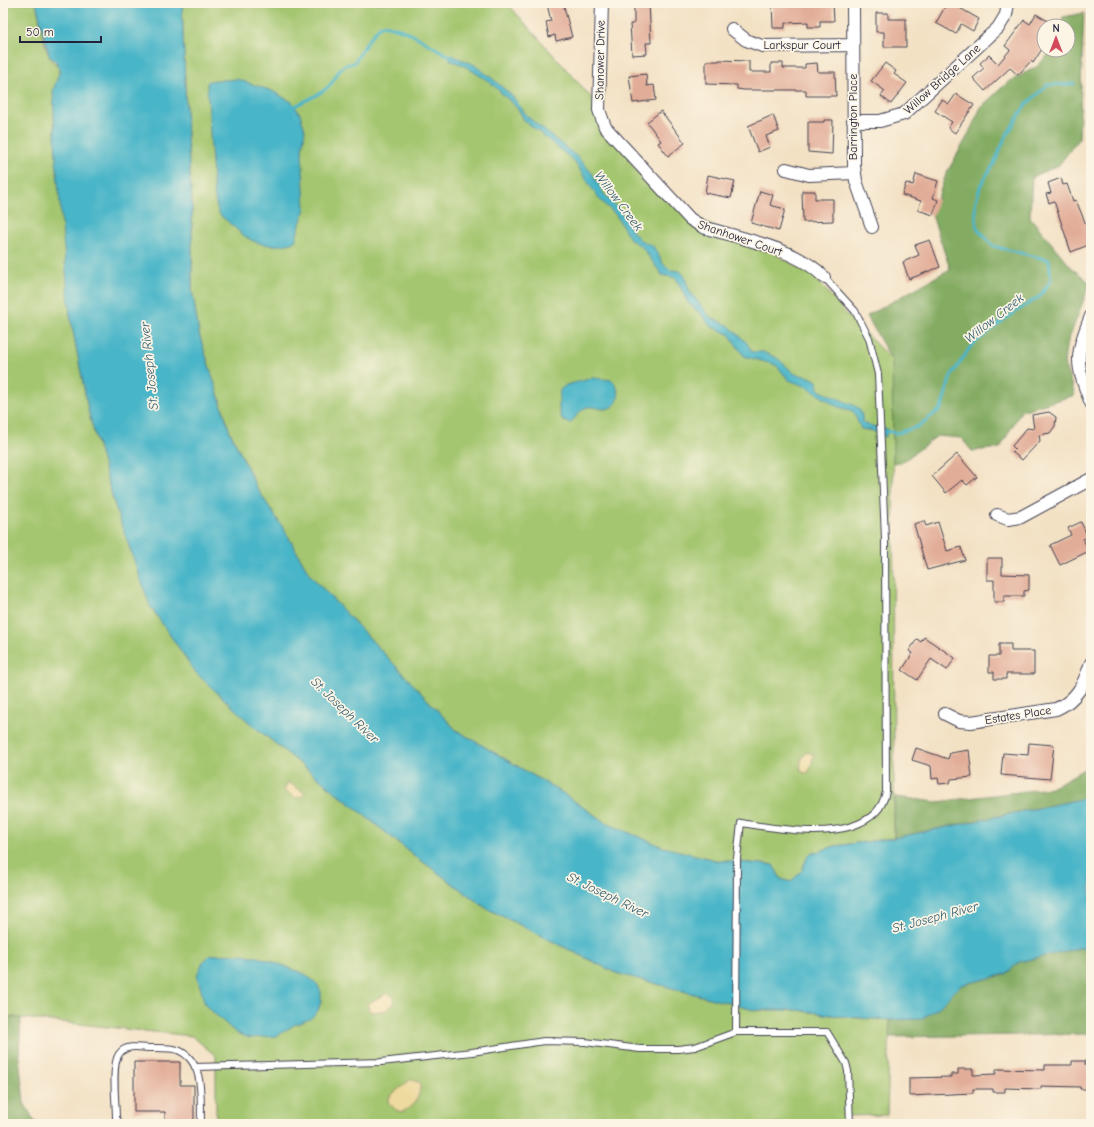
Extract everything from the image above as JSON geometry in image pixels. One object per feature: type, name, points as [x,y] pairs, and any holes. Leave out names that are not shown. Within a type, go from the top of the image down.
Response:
[{"type":"street","name":"Shanower Drive","points":[[600,118],[602,3]]},
{"type":"street","name":"Barrington Place","points":[[853,3],[854,173],[872,227]]},
{"type":"street","name":"Willow Bridge Lane","points":[[853,121],[890,119],[912,108],[998,28],[1006,15],[1008,3]]},
{"type":"street","name":"Larkspur Court","points":[[732,29],[746,40],[762,46],[853,45]]},
{"type":"street","name":"Shanhower Court","points":[[600,118],[604,127],[690,219],[703,227],[794,256],[816,268],[824,277]]},
{"type":"street","points":[[786,169],[810,175],[854,173]]},
{"type":"street","points":[[1091,316],[1081,341],[1078,363],[1080,377],[1091,402]]},
{"type":"street","points":[[997,516],[1008,519],[1021,517],[1091,479]]},
{"type":"street","name":"Estates Place","points":[[945,714],[959,721],[971,722],[1056,709],[1064,706],[1077,694],[1084,683],[1091,663]]},
{"type":"lane","points":[[736,1032],[737,858],[741,823],[772,829],[836,829],[867,820],[882,804],[886,792],[885,539],[878,374],[869,338],[855,311],[824,277]]},
{"type":"lane","points":[[195,1067],[381,1062],[472,1052],[544,1040],[585,1042],[640,1049],[678,1049],[695,1047],[736,1032],[827,1032],[846,1063],[848,1071],[850,1124]]},
{"type":"lane","points":[[120,1124],[116,1118],[115,1066],[119,1054],[125,1049],[136,1047],[177,1050],[187,1057],[199,1075],[201,1124]]},
{"type":"green space","points":[[3,3],[36,3],[46,47],[50,57],[59,69],[58,78],[70,315],[89,414],[115,506],[251,724],[415,856],[486,908],[616,973],[754,1010],[798,1010],[845,1017],[890,1020],[887,1115],[845,1116],[845,1124],[216,1124],[216,1056],[192,1036],[3,1016]]},
{"type":"green space","points":[[182,3],[507,3],[591,97],[605,127],[684,214],[749,240],[813,275],[849,317],[893,361],[894,838],[835,846],[808,855],[802,870],[792,882],[781,879],[773,865],[715,860],[663,847],[606,823],[561,792],[456,730],[310,575],[285,531],[258,490],[230,432],[199,334],[192,289],[192,201],[187,138]]},
{"type":"green space","points":[[1084,13],[1079,138],[1059,165],[1032,177],[1030,217],[1071,267],[1090,283],[1066,347],[1064,363],[1075,395],[1021,411],[1000,448],[972,451],[961,438],[937,436],[901,463],[893,463],[892,361],[867,316],[950,269],[932,215],[946,174],[967,137],[981,107],[1007,83],[1036,67],[1045,58],[1076,58],[1076,18],[1063,17]]},
{"type":"green space","points":[[1091,765],[1091,797],[894,838],[895,797],[937,802],[1051,788]]},
{"type":"green space","points":[[1091,945],[1091,1034],[889,1037],[890,1020],[921,1019],[938,1008],[961,985],[1006,974],[1019,962]]},
{"type":"green space","points":[[3,1016],[21,1018],[19,1056],[24,1103],[36,1124],[3,1124]]},
{"type":"sand","points":[[808,752],[814,755],[809,772],[805,773],[801,771],[801,763],[802,758]]},
{"type":"sand","points":[[288,782],[305,793],[304,796],[296,798],[284,791]]},
{"type":"sand","points":[[387,993],[393,996],[395,1001],[393,1005],[384,1011],[370,1012],[367,1004]]},
{"type":"sand","points":[[411,1079],[420,1083],[418,1097],[406,1110],[402,1112],[396,1110],[388,1102],[390,1096]]},
{"type":"water","name":"St. Joseph River","points":[[36,3],[182,3],[187,138],[192,201],[192,289],[199,334],[230,432],[258,490],[285,531],[310,575],[456,730],[561,792],[606,823],[663,847],[715,860],[773,865],[781,879],[791,882],[802,870],[808,855],[835,846],[894,838],[1091,797],[1091,945],[1019,962],[1006,974],[961,985],[938,1008],[921,1019],[890,1020],[845,1017],[798,1010],[754,1010],[616,973],[486,908],[415,856],[251,724],[196,673],[150,606],[115,506],[89,414],[70,315],[56,160],[53,91],[60,70],[56,62],[49,55]]},
{"type":"water","points":[[451,55],[473,64],[493,79],[512,96],[529,118],[576,156],[592,173],[604,194],[620,211],[633,232],[640,240],[653,246],[664,265],[670,270],[680,271],[684,275],[690,292],[711,318],[728,325],[747,343],[752,352],[763,352],[777,358],[795,374],[810,377],[817,381],[818,389],[859,409],[863,422],[867,425],[887,429],[886,437],[873,431],[861,429],[853,411],[836,406],[807,387],[789,380],[776,365],[744,356],[729,334],[710,326],[702,315],[688,303],[676,278],[662,275],[642,247],[630,239],[616,215],[599,199],[574,161],[524,120],[518,109],[490,82],[463,65],[450,60]]},
{"type":"water","points":[[237,79],[272,91],[292,102],[300,114],[305,130],[302,151],[305,208],[295,241],[291,243],[270,245],[251,240],[218,212],[214,195],[207,83],[209,81]]},
{"type":"water","points":[[593,378],[612,380],[617,389],[617,402],[610,408],[585,408],[570,423],[563,421],[559,410],[560,390],[566,385]]},
{"type":"water","points":[[242,954],[266,959],[305,974],[317,984],[321,992],[321,1001],[318,1011],[310,1019],[294,1025],[277,1036],[250,1038],[236,1033],[205,1005],[197,975],[203,962],[210,955]]},
{"type":"building","points":[[563,3],[572,37],[556,41],[555,35],[549,37],[546,22],[551,21],[547,4]]},
{"type":"building","points":[[634,3],[649,3],[651,43],[646,43],[647,54],[632,55],[630,24],[634,24]]},
{"type":"building","points":[[772,3],[833,3],[834,21],[820,21],[820,27],[808,27],[808,22],[785,23],[785,28],[773,28]]},
{"type":"building","points":[[947,3],[951,3],[979,19],[973,31],[961,24],[956,34],[936,23]]},
{"type":"building","points":[[876,13],[888,13],[888,19],[906,19],[906,47],[884,47],[884,32],[876,32]]},
{"type":"building","points":[[1036,14],[1043,18],[1036,18],[1036,58],[1033,63],[1031,61],[1018,75],[1010,68],[985,91],[973,78],[984,68],[980,63],[989,55],[998,64],[1010,50],[1005,46],[1024,20],[1030,24]]},
{"type":"building","points":[[706,61],[749,61],[749,72],[771,72],[771,63],[783,63],[783,68],[805,68],[805,64],[817,63],[818,72],[835,72],[836,96],[806,96],[806,90],[744,90],[737,89],[737,85],[706,84]]},
{"type":"building","points":[[885,63],[896,71],[894,74],[907,83],[891,104],[881,96],[885,91],[871,81]]},
{"type":"building","points":[[646,74],[647,86],[654,85],[656,100],[633,103],[629,76]]},
{"type":"building","points":[[956,94],[974,105],[955,133],[948,128],[952,122],[935,111],[942,100],[949,104]]},
{"type":"building","points":[[661,111],[685,143],[668,156],[658,143],[661,141],[647,122]]},
{"type":"building","points":[[773,115],[779,131],[766,136],[770,147],[758,152],[748,126]]},
{"type":"building","points":[[824,120],[833,120],[832,154],[808,152],[808,122],[824,122]]},
{"type":"building","points":[[916,174],[938,181],[933,198],[938,200],[933,215],[918,210],[921,201],[902,195],[906,183],[913,185]]},
{"type":"building","points":[[708,175],[735,181],[731,198],[705,193]]},
{"type":"building","points":[[1061,178],[1063,185],[1067,184],[1073,201],[1076,200],[1091,237],[1091,244],[1071,252],[1054,201],[1049,203],[1046,194],[1051,193],[1048,183]]},
{"type":"building","points":[[760,191],[773,195],[770,205],[785,209],[779,231],[751,223]]},
{"type":"building","points":[[802,191],[815,191],[815,199],[833,199],[833,221],[803,222]]},
{"type":"building","points":[[930,240],[940,267],[909,279],[903,262],[919,255],[915,245]]},
{"type":"building","points":[[1049,412],[1056,417],[1055,426],[1050,433],[1039,435],[1040,441],[1022,460],[1012,452],[1015,449],[1012,446],[1027,428],[1034,429],[1032,415]]},
{"type":"building","points":[[957,454],[977,477],[967,485],[962,480],[946,493],[932,476]]},
{"type":"building","points":[[924,521],[926,526],[938,522],[947,551],[961,547],[965,560],[927,570],[914,524]]},
{"type":"building","points":[[1081,522],[1088,537],[1083,539],[1089,551],[1060,565],[1050,545],[1071,535],[1068,528]]},
{"type":"building","points":[[987,558],[1002,558],[1002,574],[1029,575],[1029,590],[1024,591],[1024,596],[1004,596],[1004,602],[994,602],[994,580],[987,580]]},
{"type":"building","points":[[924,637],[955,658],[947,670],[931,659],[917,680],[902,670],[913,653],[909,651],[917,639],[921,642]]},
{"type":"building","points":[[999,644],[1011,644],[1011,651],[1034,651],[1034,674],[1006,674],[1006,679],[994,679],[994,672],[989,672],[989,656],[999,656]]},
{"type":"building","points":[[1029,743],[1054,745],[1050,779],[1001,775],[1003,753],[1028,755]]},
{"type":"building","points":[[916,748],[948,759],[950,753],[969,750],[972,777],[951,779],[950,783],[939,784],[938,778],[932,779],[931,766],[912,760]]},
{"type":"building","points":[[1072,1061],[1085,1061],[1085,1065],[1091,1065],[1091,1089],[1080,1089],[1080,1087],[1041,1086],[1041,1089],[1005,1088],[1005,1092],[993,1092],[993,1089],[973,1089],[973,1093],[909,1096],[909,1078],[951,1077],[951,1074],[958,1074],[958,1069],[973,1069],[973,1075],[996,1074],[996,1069],[1045,1070],[1045,1065],[1072,1065]]},
{"type":"building","points":[[134,1062],[180,1062],[180,1085],[194,1085],[194,1124],[165,1124],[165,1112],[134,1112]]},
{"type":"waterway","name":"Willow Creek","points":[[295,106],[322,92],[330,85],[341,68],[348,64],[354,63],[370,37],[382,25],[402,30],[454,58]]},
{"type":"waterway","name":"Willow Creek","points":[[884,431],[897,433],[917,427],[941,409],[951,376],[971,346],[1005,319],[1040,296],[1051,280],[1049,260],[993,246],[977,228],[975,204],[981,184],[994,164],[1005,138],[1025,106],[1047,85],[1074,84]]}]
